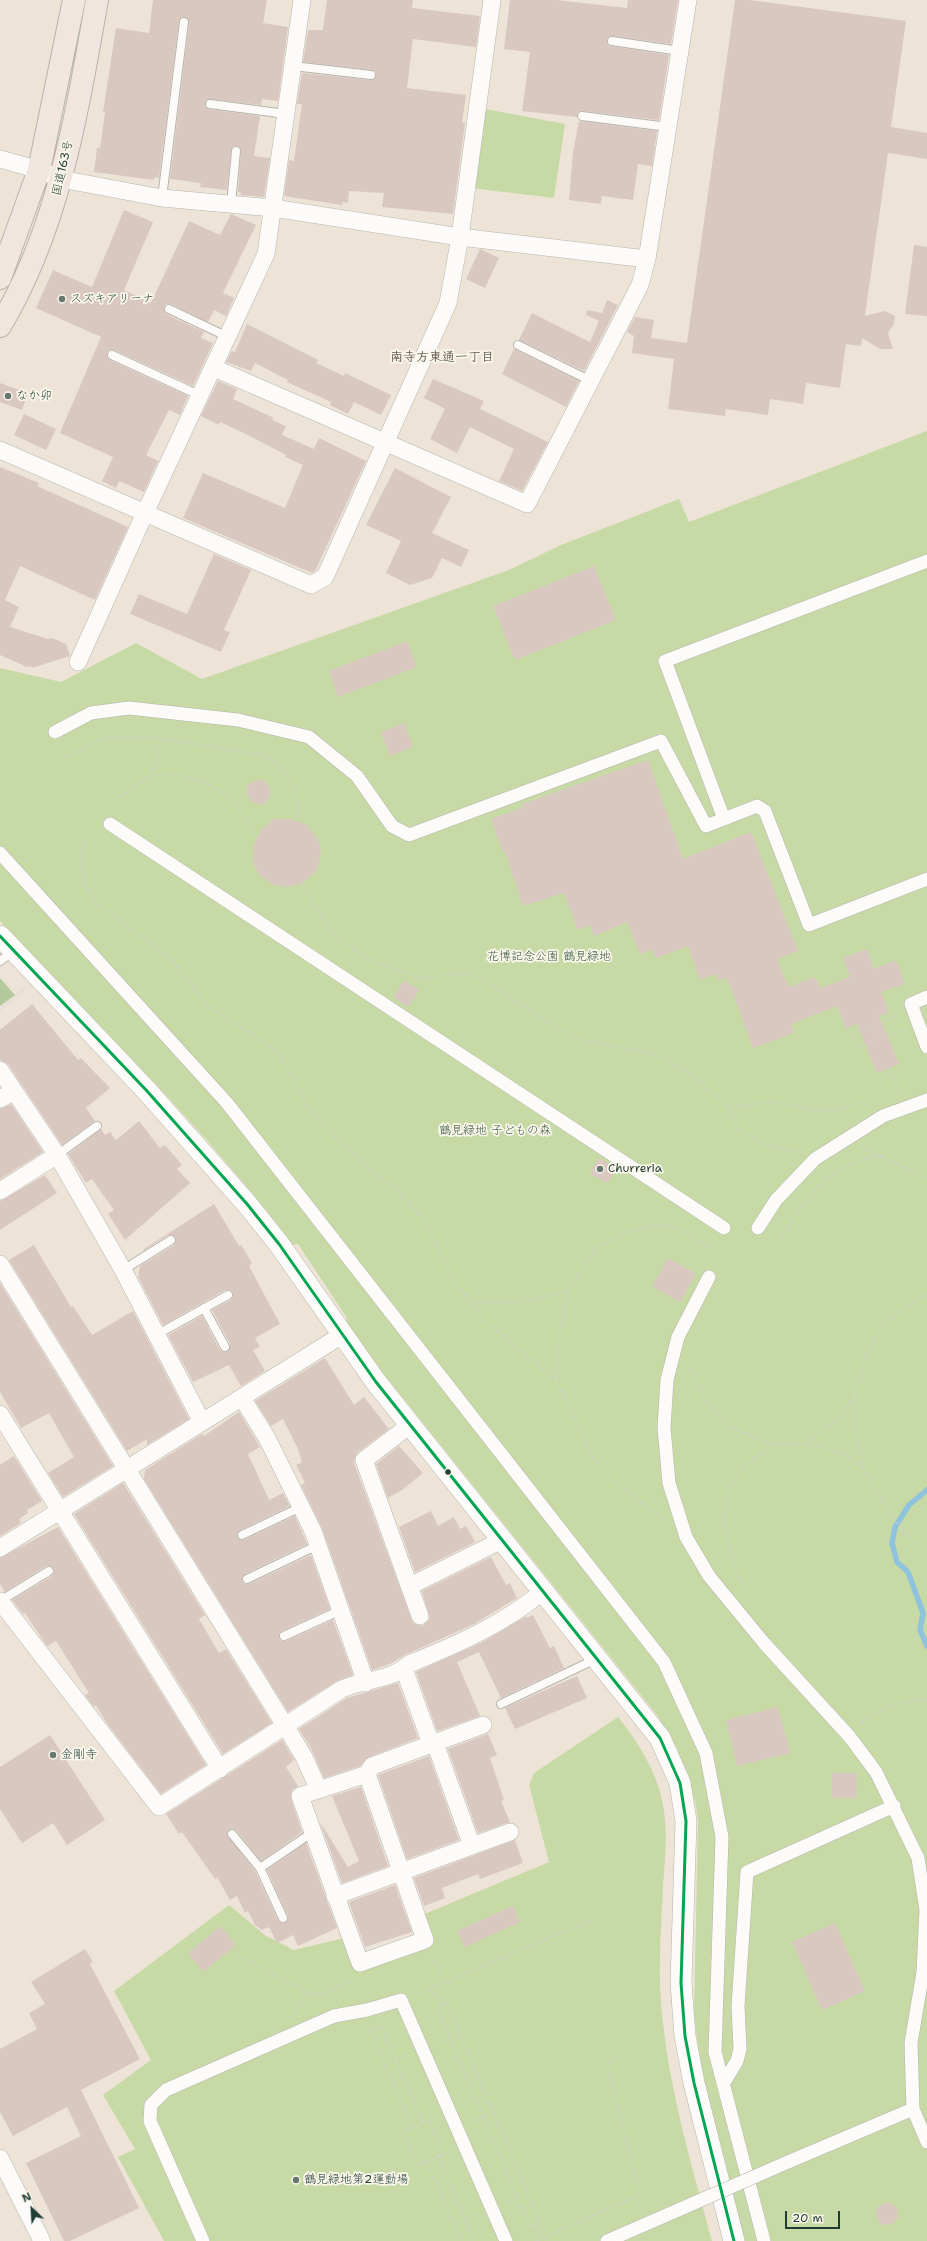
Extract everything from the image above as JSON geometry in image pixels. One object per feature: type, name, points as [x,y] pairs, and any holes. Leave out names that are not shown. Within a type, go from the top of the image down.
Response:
[{"type":"highway","name":"国道163号","points":[[0,278],[39,170],[74,0]]},
{"type":"highway","name":"国道163号","points":[[0,326],[18,296],[55,203],[97,0]]},
{"type":"street","points":[[78,662],[145,513],[201,396],[266,254],[302,0]]},
{"type":"street","points":[[0,450],[311,585],[325,577],[387,442],[448,303],[460,237],[492,0]]},
{"type":"street","points":[[214,368],[528,504],[640,285],[647,259],[688,0]]},
{"type":"street","points":[[0,159],[39,170],[61,179],[162,198],[272,208],[460,237],[647,259]]},
{"type":"street","points":[[724,819],[665,661],[927,561]]},
{"type":"street","points":[[55,732],[91,713],[129,708],[238,720],[309,737],[357,776],[392,826],[409,835],[661,741],[706,826],[757,806],[765,811],[809,926],[927,879]]},
{"type":"street","points":[[110,824],[724,1228]]},
{"type":"street","points":[[0,853],[227,1103],[664,1662],[706,1753],[722,1836],[714,2052],[764,2241]]},
{"type":"street","points":[[4,948],[38,978],[147,1091],[242,1198],[279,1244],[342,1335],[410,1425],[652,1726],[668,1755],[680,1783],[685,1807],[687,1838],[681,1982],[685,2036],[694,2083],[734,2241]]},
{"type":"street","points":[[927,998],[911,1004],[927,1047]]},
{"type":"street","points":[[0,1070],[7,1095],[57,1155],[123,1270],[202,1422]]},
{"type":"street","points":[[758,1228],[776,1200],[815,1159],[884,1116],[927,1100]]},
{"type":"street","points":[[0,1191],[57,1155]]},
{"type":"street","points":[[0,1264],[286,1727],[304,1757],[319,1790]]},
{"type":"street","points":[[709,1277],[678,1338],[667,1380],[664,1428],[670,1483],[686,1537],[709,1576],[764,1643],[848,1736],[876,1772],[894,1806],[918,1858],[926,1910],[923,1972],[911,2043],[913,2109],[927,2142]]},
{"type":"street","points":[[0,1548],[342,1335]]},
{"type":"street","points":[[242,1398],[267,1438],[318,1545],[366,1683]]},
{"type":"street","points":[[0,1414],[220,1769]]},
{"type":"street","points":[[410,1425],[364,1460],[420,1616]]},
{"type":"street","points":[[410,1586],[502,1540]]},
{"type":"street","points":[[0,1601],[159,1807],[286,1727],[342,1688],[356,1682],[366,1683],[404,1669],[409,1664],[485,1630],[526,1606],[544,1591]]},
{"type":"street","points":[[404,1669],[429,1738],[435,1743],[472,1846]]},
{"type":"street","points":[[366,1774],[425,1940],[360,1963],[300,1796],[366,1774],[372,1766],[483,1725]]},
{"type":"street","points":[[723,2084],[737,2061],[740,2049],[738,2006],[747,1872],[894,1806]]},
{"type":"street","points":[[335,1896],[510,1832]]},
{"type":"street","points":[[203,2241],[150,2121],[151,2105],[166,2090],[334,2016],[367,2010],[401,2000],[506,2241]]},
{"type":"street","points":[[607,2241],[913,2109]]},
{"type":"street","points":[[0,2158],[42,2241]]},
{"type":"lane","points":[[162,198],[184,22]]},
{"type":"lane","points":[[612,41],[680,51]]},
{"type":"lane","points":[[293,66],[371,75]]},
{"type":"lane","points":[[210,104],[286,114]]},
{"type":"lane","points":[[582,116],[668,126]]},
{"type":"lane","points":[[231,204],[236,151]]},
{"type":"lane","points":[[169,309],[228,337]]},
{"type":"lane","points":[[518,345],[591,381]]},
{"type":"lane","points":[[112,355],[201,396]]},
{"type":"lane","points":[[57,1155],[97,1126]]},
{"type":"lane","points":[[123,1270],[171,1240]]},
{"type":"lane","points":[[156,1335],[228,1295]]},
{"type":"lane","points":[[204,1308],[225,1347]]},
{"type":"lane","points":[[242,1535],[301,1507]]},
{"type":"lane","points":[[247,1579],[318,1545]]},
{"type":"lane","points":[[0,1601],[49,1571]]},
{"type":"lane","points":[[284,1636],[341,1610]]},
{"type":"lane","points":[[500,1704],[597,1658]]},
{"type":"lane","points":[[260,1868],[313,1832]]},
{"type":"lane","points":[[232,1834],[260,1868],[283,1918]]},
{"type":"path","points":[[65,756],[104,738],[155,738],[265,755],[284,769],[294,789],[299,802],[296,820]]},
{"type":"path","points":[[150,776],[158,756],[155,738]]},
{"type":"path","points":[[120,796],[150,776],[178,775],[203,781],[233,800],[257,837]]},
{"type":"path","points":[[84,842],[81,856],[85,886],[97,903],[172,960],[207,1005],[272,1048],[294,1078],[310,1113],[370,1171],[394,1187],[423,1219],[456,1284],[484,1320],[556,1380],[595,1461],[614,1482],[686,1537]]},
{"type":"path","points":[[302,883],[328,927],[352,949],[381,965],[424,979],[448,975],[472,975],[492,985],[545,1021],[581,1040],[651,1053],[686,1070],[728,1107],[731,1117],[743,1133],[763,1144],[799,1151],[815,1159]]},
{"type":"path","points":[[0,1009],[38,978]]},
{"type":"path","points":[[894,1016],[917,1019],[858,1047],[852,1033],[894,1016]]},
{"type":"path","points":[[889,1068],[906,1108]]},
{"type":"path","points":[[728,1107],[774,1102],[813,1110],[832,1111],[858,1103],[879,1109],[884,1116]]},
{"type":"path","points":[[844,1140],[884,1156],[927,1178]]},
{"type":"path","points":[[780,1240],[805,1201],[822,1182],[850,1164],[884,1156]]},
{"type":"path","points":[[556,1380],[560,1330],[568,1290],[597,1247],[627,1232],[651,1225],[676,1227],[711,1248]]},
{"type":"path","points":[[469,1301],[511,1303],[537,1299],[568,1290]]},
{"type":"path","points":[[927,1294],[895,1314],[878,1333],[863,1362],[854,1394],[853,1413],[857,1446],[864,1468],[883,1503],[901,1528],[927,1554]]},
{"type":"path","points":[[678,1338],[688,1365],[701,1392],[730,1428],[772,1444],[804,1444],[843,1454],[864,1468]]},
{"type":"path","points":[[804,1444],[844,1411],[854,1394]]},
{"type":"path","points":[[747,1597],[734,1565],[724,1522],[728,1489],[744,1466],[772,1444]]},
{"type":"path","points":[[848,1736],[861,1722],[889,1707],[909,1701],[927,1699]]},
{"type":"path","points":[[401,2000],[445,1983],[594,1919]]},
{"type":"path","points":[[425,1940],[445,1983]]},
{"type":"path","points":[[244,1958],[306,1992],[324,1994],[360,1976],[360,1963]]},
{"type":"path","points":[[431,1988],[442,2006]]},
{"type":"path","points":[[447,2004],[450,2011],[540,2223],[536,2226],[530,2228],[437,2008],[442,2006],[447,2004]]},
{"type":"path","points":[[412,2128],[371,2030],[381,2026],[423,2123]]},
{"type":"path","points":[[537,2241],[640,2194],[608,2065],[615,2056]]},
{"type":"path","points":[[429,2120],[443,2154],[417,2165],[402,2132],[423,2123],[429,2120]]},
{"type":"path","points":[[438,2156],[474,2241]]},
{"type":"path","points":[[427,2161],[461,2241]]},
{"type":"path","points":[[536,2226],[542,2238]]},
{"type":"green space","points":[[485,109],[565,124],[554,198],[471,188]]},
{"type":"green space","name":"花博記念公園 鶴見緑地","points":[[927,431],[927,2241],[743,2241],[702,2080],[694,2013],[698,1821],[695,1801],[677,1748],[657,1715],[383,1373],[345,1321],[347,1318],[298,1244],[293,1245],[224,1160],[188,1119],[0,921],[0,668],[61,682],[136,643],[202,679],[509,570],[561,545],[679,499],[689,522]]},
{"type":"green space","points":[[0,978],[15,995],[0,1006]]},
{"type":"green space","points":[[618,1717],[633,1737],[652,1770],[660,1793],[665,1815],[666,1846],[660,1955],[661,2006],[671,2078],[677,2106],[712,2241],[164,2241],[118,2157],[135,2149],[103,2095],[151,2060],[114,1991],[229,1905],[266,1936],[294,1950],[344,1938],[356,1969],[431,1944],[422,1915],[549,1862],[529,1785],[534,1773]]},
{"type":"building","points":[[153,0],[267,0],[263,23],[288,27],[278,101],[262,99],[261,105],[210,99],[205,103],[205,106],[209,109],[260,116],[254,156],[270,158],[264,197],[240,195],[241,192],[238,192],[241,152],[237,146],[233,146],[231,150],[227,190],[200,187],[201,183],[170,179],[189,23],[185,17],[182,17],[179,21],[159,178],[155,177],[154,180],[94,172],[97,148],[100,148],[105,112],[103,112],[116,28],[149,33]]},
{"type":"building","points":[[327,0],[413,0],[412,8],[480,16],[476,47],[413,39],[407,88],[466,95],[462,122],[465,123],[453,214],[382,207],[384,193],[349,191],[348,203],[343,202],[342,205],[284,196],[289,160],[294,161],[302,104],[297,104],[302,73],[370,80],[376,76],[376,72],[372,70],[303,62],[308,30],[323,30]]},
{"type":"building","points":[[510,0],[556,0],[627,8],[628,0],[678,0],[671,44],[613,36],[607,40],[607,43],[611,46],[669,55],[659,120],[583,111],[578,112],[577,117],[522,111],[530,52],[504,49]]},
{"type":"building","points":[[735,0],[750,0],[906,21],[891,127],[927,133],[927,159],[888,153],[865,316],[885,311],[895,316],[894,324],[888,333],[893,349],[880,349],[862,338],[861,346],[846,344],[840,388],[806,383],[803,404],[770,399],[768,415],[726,409],[725,416],[668,409],[674,359],[632,353],[634,336],[627,332],[635,317],[654,320],[651,338],[687,343]]},
{"type":"building","points":[[579,121],[657,131],[652,166],[638,164],[633,200],[602,196],[601,204],[569,200],[573,152]]},
{"type":"building","points":[[124,210],[153,222],[124,290],[151,303],[189,221],[220,235],[231,214],[256,225],[223,293],[234,298],[226,316],[214,310],[208,322],[171,304],[166,304],[164,307],[166,314],[204,332],[201,338],[213,343],[193,386],[114,350],[109,350],[107,353],[110,360],[188,396],[180,415],[169,410],[146,455],[158,461],[144,492],[119,481],[116,488],[102,481],[113,457],[60,433],[101,337],[36,308],[53,270],[92,287]]},
{"type":"building","points":[[914,245],[927,247],[927,316],[905,314]]},
{"type":"building","points":[[480,249],[499,258],[485,288],[466,279]]},
{"type":"building","points":[[607,300],[618,305],[584,371],[519,340],[532,313],[590,342],[599,321],[586,315],[587,310],[602,313]]},
{"type":"building","points":[[247,324],[318,360],[316,363],[344,376],[345,373],[391,395],[381,415],[354,402],[348,414],[330,405],[331,402],[287,382],[288,380],[255,363],[251,371],[226,362],[232,351],[235,352]]},
{"type":"building","points":[[514,349],[579,381],[566,407],[502,374]]},
{"type":"building","points":[[433,379],[484,401],[480,409],[548,442],[522,491],[499,481],[514,449],[470,427],[457,453],[430,439],[445,409],[424,398]]},
{"type":"building","points":[[218,381],[237,389],[233,399],[274,418],[272,420],[286,426],[282,435],[314,449],[319,438],[366,461],[315,571],[312,573],[183,518],[203,473],[285,508],[303,465],[285,457],[286,455],[250,436],[220,422],[219,425],[201,416]]},
{"type":"building","points":[[0,383],[28,393],[22,410],[0,402]]},
{"type":"building","points":[[24,414],[56,429],[46,450],[14,435]]},
{"type":"building","points":[[0,467],[39,483],[37,486],[128,527],[95,600],[20,566],[5,600],[19,607],[10,627],[48,639],[52,638],[66,644],[70,656],[32,668],[31,666],[27,667],[0,655]]},
{"type":"building","points":[[395,468],[451,497],[432,533],[469,550],[461,567],[442,558],[432,578],[410,585],[386,573],[401,541],[366,525]]},
{"type":"building","points":[[214,554],[251,570],[224,630],[230,632],[221,652],[130,614],[139,594],[187,614]]},
{"type":"building","points":[[594,566],[616,620],[515,660],[493,606]]},
{"type":"building","points":[[407,641],[417,667],[338,697],[329,671]]},
{"type":"building","points":[[404,723],[413,747],[390,756],[381,732]]},
{"type":"building","points":[[648,760],[683,859],[751,832],[798,951],[777,959],[788,987],[815,977],[820,988],[850,977],[843,958],[867,949],[874,969],[896,960],[905,984],[881,992],[889,1013],[879,1016],[899,1064],[877,1073],[857,1024],[846,1029],[837,1006],[791,1024],[794,1033],[753,1048],[727,978],[718,981],[716,974],[700,980],[688,946],[656,958],[652,950],[640,954],[627,922],[594,936],[590,925],[578,930],[564,893],[523,906],[505,852],[503,853],[491,819],[524,807],[522,804]]},
{"type":"building","points":[[262,780],[267,784],[270,790],[270,797],[263,805],[252,802],[248,797],[247,790],[249,784]]},
{"type":"building","points":[[274,819],[290,819],[305,824],[311,829],[319,842],[321,850],[318,866],[314,873],[302,883],[287,887],[272,884],[259,874],[255,867],[253,860],[254,844],[261,830]]},
{"type":"building","points":[[404,980],[419,990],[408,1007],[393,997]]},
{"type":"building","points":[[32,1004],[78,1060],[81,1058],[110,1088],[86,1108],[95,1121],[62,1145],[8,1064],[0,1060],[0,1030]]},
{"type":"building","points":[[11,1104],[43,1152],[0,1179],[0,1109]]},
{"type":"building","points":[[139,1121],[160,1148],[165,1145],[182,1165],[177,1169],[190,1183],[125,1240],[108,1214],[114,1210],[92,1179],[86,1183],[68,1154],[101,1129],[105,1135],[110,1132],[116,1140]]},
{"type":"building","name":"Churreria","points":[[598,1158],[616,1167],[608,1183],[590,1174]]},
{"type":"building","points":[[45,1175],[57,1193],[0,1230],[0,1201]]},
{"type":"building","points":[[214,1204],[239,1246],[241,1245],[252,1263],[249,1266],[280,1324],[255,1338],[260,1347],[253,1350],[265,1371],[241,1386],[229,1365],[193,1382],[168,1335],[202,1316],[220,1350],[228,1352],[230,1344],[212,1310],[231,1300],[233,1292],[225,1290],[163,1325],[138,1277],[140,1266],[174,1245],[176,1237],[168,1235],[143,1251],[144,1249]]},
{"type":"building","points":[[34,1245],[71,1307],[73,1306],[92,1335],[133,1311],[189,1419],[147,1445],[147,1439],[127,1451],[9,1260]]},
{"type":"building","points":[[668,1258],[696,1274],[680,1302],[652,1286]]},
{"type":"building","points":[[0,1283],[113,1466],[63,1497],[48,1473],[74,1457],[49,1413],[21,1428],[0,1392]]},
{"type":"building","points":[[325,1358],[354,1405],[364,1397],[389,1429],[358,1452],[354,1463],[413,1623],[423,1626],[430,1618],[422,1591],[491,1557],[506,1585],[510,1583],[517,1598],[474,1624],[405,1655],[390,1664],[372,1670],[322,1528],[301,1485],[305,1483],[296,1465],[302,1462],[298,1449],[283,1419],[271,1426],[255,1401]]},
{"type":"building","points":[[239,1412],[260,1447],[248,1454],[269,1500],[283,1493],[290,1506],[240,1530],[237,1534],[237,1538],[244,1540],[295,1516],[307,1544],[245,1574],[242,1581],[244,1584],[249,1584],[311,1555],[330,1609],[282,1631],[279,1638],[281,1641],[286,1641],[333,1620],[353,1675],[337,1681],[288,1712],[144,1479],[145,1470],[202,1434],[204,1436]]},
{"type":"building","points":[[399,1446],[423,1473],[402,1490],[388,1498],[376,1464]]},
{"type":"building","points":[[14,1456],[42,1501],[27,1510],[28,1513],[19,1519],[21,1523],[0,1536],[0,1465]]},
{"type":"building","points":[[123,1483],[205,1615],[199,1619],[219,1653],[226,1649],[272,1723],[223,1754],[74,1514]]},
{"type":"building","points":[[431,1511],[438,1526],[454,1517],[460,1529],[466,1526],[475,1542],[415,1572],[399,1527]]},
{"type":"building","points":[[58,1527],[206,1765],[161,1794],[106,1722],[96,1705],[94,1707],[85,1695],[89,1693],[56,1641],[47,1646],[25,1613],[23,1614],[12,1600],[52,1576],[54,1571],[53,1568],[46,1566],[5,1592],[0,1584],[0,1558]]},
{"type":"building","points":[[533,1615],[550,1648],[554,1646],[564,1668],[501,1698],[479,1652],[457,1662],[480,1716],[437,1731],[416,1672],[483,1642],[526,1616],[527,1618]]},
{"type":"building","points":[[577,1676],[587,1698],[515,1729],[505,1708]]},
{"type":"building","points":[[398,1683],[418,1738],[369,1757],[360,1766],[324,1778],[311,1748],[299,1729],[347,1698]]},
{"type":"building","points":[[778,1707],[790,1753],[737,1766],[726,1720]]},
{"type":"building","points":[[488,1734],[497,1755],[490,1758],[504,1800],[501,1801],[510,1822],[478,1833],[448,1749]]},
{"type":"building","points":[[50,1735],[105,1820],[67,1845],[53,1823],[22,1843],[0,1809],[0,1767]]},
{"type":"building","points":[[282,1740],[294,1760],[286,1767],[298,1786],[292,1790],[291,1799],[302,1832],[261,1861],[236,1830],[231,1829],[227,1835],[255,1871],[278,1920],[282,1923],[287,1921],[288,1916],[267,1870],[306,1843],[337,1928],[298,1946],[293,1935],[277,1943],[269,1927],[262,1930],[255,1925],[248,1911],[245,1913],[237,1896],[230,1900],[217,1877],[215,1879],[182,1832],[179,1834],[166,1814]]},
{"type":"building","points":[[429,1756],[459,1840],[407,1859],[378,1775]]},
{"type":"building","points":[[832,1773],[857,1773],[857,1798],[832,1798]]},
{"type":"building","points":[[361,1787],[388,1866],[342,1883],[320,1822],[348,1867],[359,1861],[332,1796]]},
{"type":"building","points":[[515,1840],[523,1863],[480,1879],[478,1874],[442,1888],[445,1898],[424,1906],[414,1878]]},
{"type":"building","points":[[395,1885],[412,1932],[365,1947],[349,1902]]},
{"type":"building","points":[[513,1906],[520,1922],[465,1947],[457,1931]]},
{"type":"building","points":[[835,1923],[865,1991],[822,2010],[792,1942]]},
{"type":"building","points":[[221,1926],[236,1945],[203,1972],[188,1953]]},
{"type":"building","points":[[85,1949],[93,1962],[90,1964],[140,2059],[81,2090],[139,2208],[70,2241],[64,2241],[26,2163],[81,2136],[67,2107],[13,2136],[0,2112],[0,2049],[37,2029],[29,2013],[45,2004],[31,1982]]},
{"type":"building","points":[[887,2203],[895,2206],[898,2214],[895,2222],[887,2225],[879,2222],[876,2214],[879,2206]]},
{"type":"waterway","points":[[927,1490],[909,1505],[895,1527],[892,1543],[897,1562],[908,1572],[923,1613],[920,1630],[927,1646]]},
{"type":"transit line","points":[[0,936],[147,1091],[247,1204],[279,1244],[376,1382],[660,1738],[680,1783],[686,1821],[681,1983],[685,2036],[694,2083],[734,2241]]},
{"type":"place","name":"スズキアリーナ","points":[[62,299]]},
{"type":"place","name":"なか卯","points":[[8,396]]},
{"type":"place","name":"Churreria","points":[[600,1169]]},
{"type":"place","name":"金剛寺","points":[[53,1755]]},
{"type":"place","name":"鶴見緑地第2運動場","points":[[296,2180]]},
{"type":"district","name":"南寺方東通一丁目","points":[[442,358]]},
{"type":"park label","name":"鶴見緑地 子どもの森","points":[[495,1131]]}]
